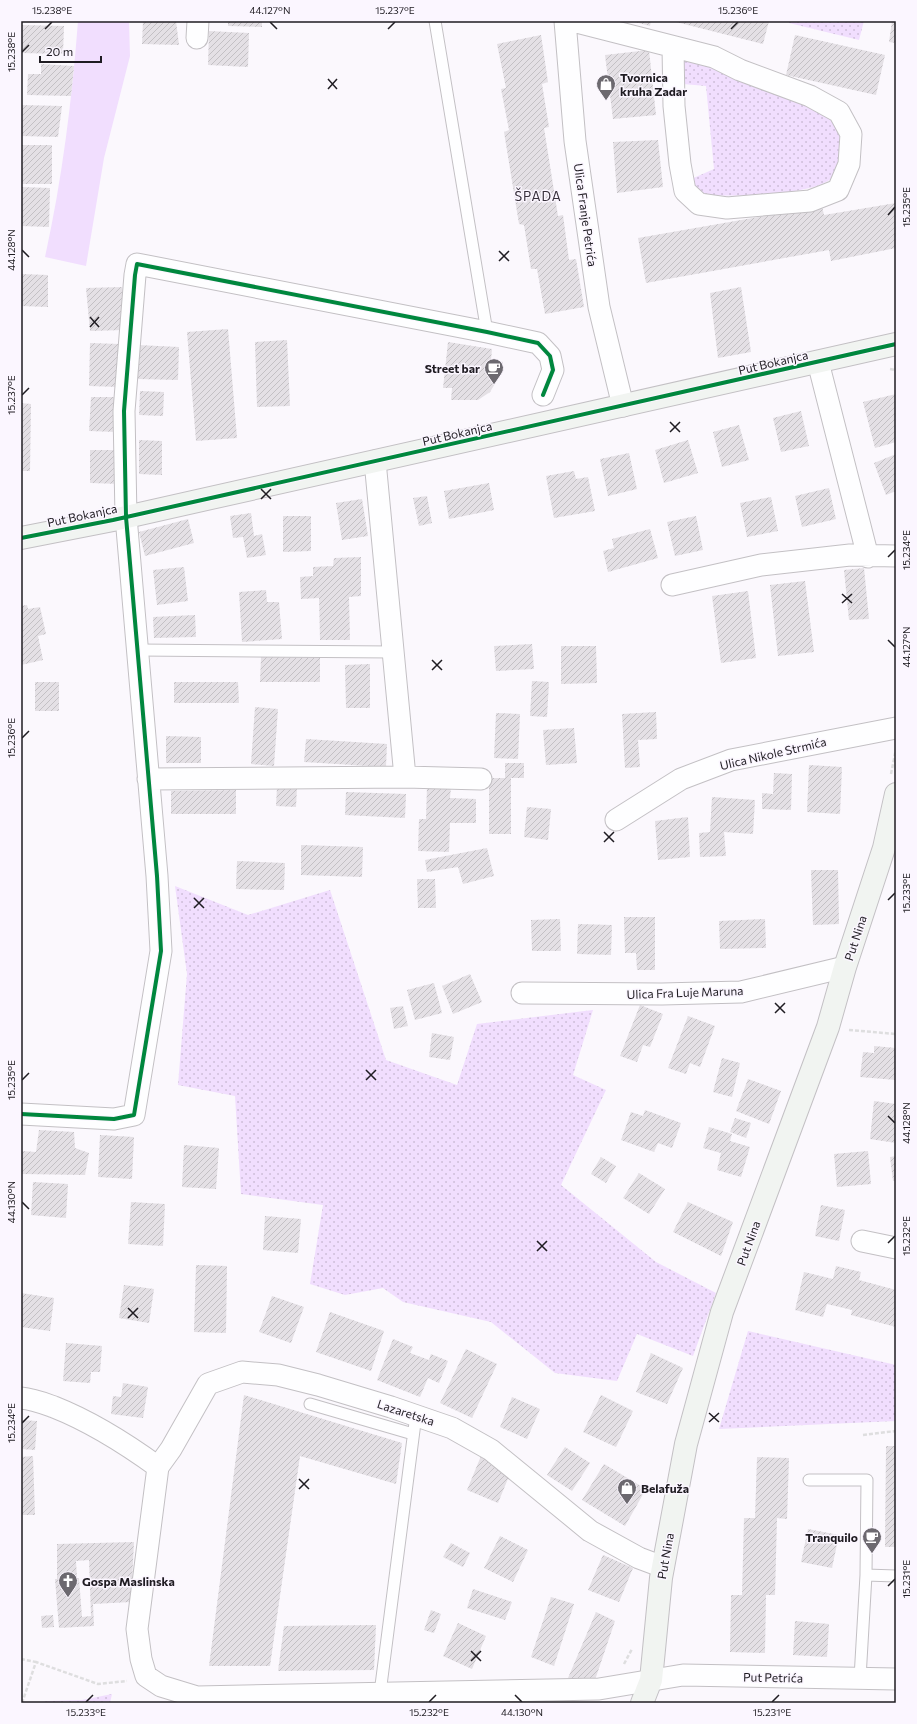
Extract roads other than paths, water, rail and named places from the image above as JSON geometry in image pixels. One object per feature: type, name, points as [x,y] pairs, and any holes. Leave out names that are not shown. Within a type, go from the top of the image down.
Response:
[{"type":"main road","name":"Put Bokanjca","points":[[21,538],[126,517],[896,344]]},
{"type":"main road","points":[[871,350],[896,360]]},
{"type":"main road","name":"Put Nina","points":[[642,1703],[650,1680],[663,1567],[686,1444],[722,1312],[828,1027],[845,967],[884,848],[896,794]]},
{"type":"street","name":"Ulica Franje Petrića","points":[[565,21],[575,141],[598,299],[623,406]]},
{"type":"street","points":[[573,21],[714,57],[740,70],[810,96],[839,112],[851,134],[849,164],[838,190],[810,201],[727,208],[699,204],[685,191],[680,164],[674,106],[674,47]]},
{"type":"street","points":[[21,1114],[114,1119],[134,1115],[162,951],[158,876],[148,779],[126,517],[124,411],[137,264],[538,343],[550,356],[553,370],[543,395]]},
{"type":"street","points":[[818,362],[868,557]]},
{"type":"street","points":[[375,461],[405,777]]},
{"type":"street","points":[[672,585],[761,566],[850,555],[868,557],[896,556]]},
{"type":"street","name":"Ulica Nikole Strmića","points":[[616,820],[681,779],[731,760],[896,728]]},
{"type":"street","points":[[148,779],[405,777],[481,779]]},
{"type":"street","name":"Ulica Fra Luje Maruna","points":[[522,993],[662,994],[741,992],[845,967]]},
{"type":"street","points":[[862,1241],[896,1248]]},
{"type":"street","name":"Lazaretska","points":[[158,1467],[171,1449],[208,1384],[242,1372],[278,1375],[318,1385],[414,1425],[452,1428],[491,1450],[590,1531],[639,1558],[663,1567]]},
{"type":"street","points":[[21,1398],[30,1399],[81,1418],[131,1447],[158,1467]]},
{"type":"street","name":"Put Petrića","points":[[158,1467],[137,1629],[141,1659],[146,1676],[161,1686],[197,1700],[380,1693],[435,1697],[599,1688],[683,1675],[896,1679]]},
{"type":"lane","points":[[434,21],[487,332]]},
{"type":"lane","points":[[138,650],[393,652]]},
{"type":"lane","points":[[310,1404],[414,1425],[380,1693]]},
{"type":"lane","points":[[809,1480],[867,1480],[866,1575],[860,1678]]},
{"type":"lane","points":[[866,1575],[896,1576]]},
{"type":"place","name":"Tvornica kruha Zadar","points":[[606,101]]},
{"type":"place","name":"Street bar","points":[[494,385]]},
{"type":"place","name":"Belafuža","points":[[627,1505]]},
{"type":"place","name":"Tranquilo","points":[[872,1554]]},
{"type":"place","name":"Gospa Maslinska","points":[[68,1598]]},
{"type":"district","name":"ŠPADA","points":[[538,196]]}]
